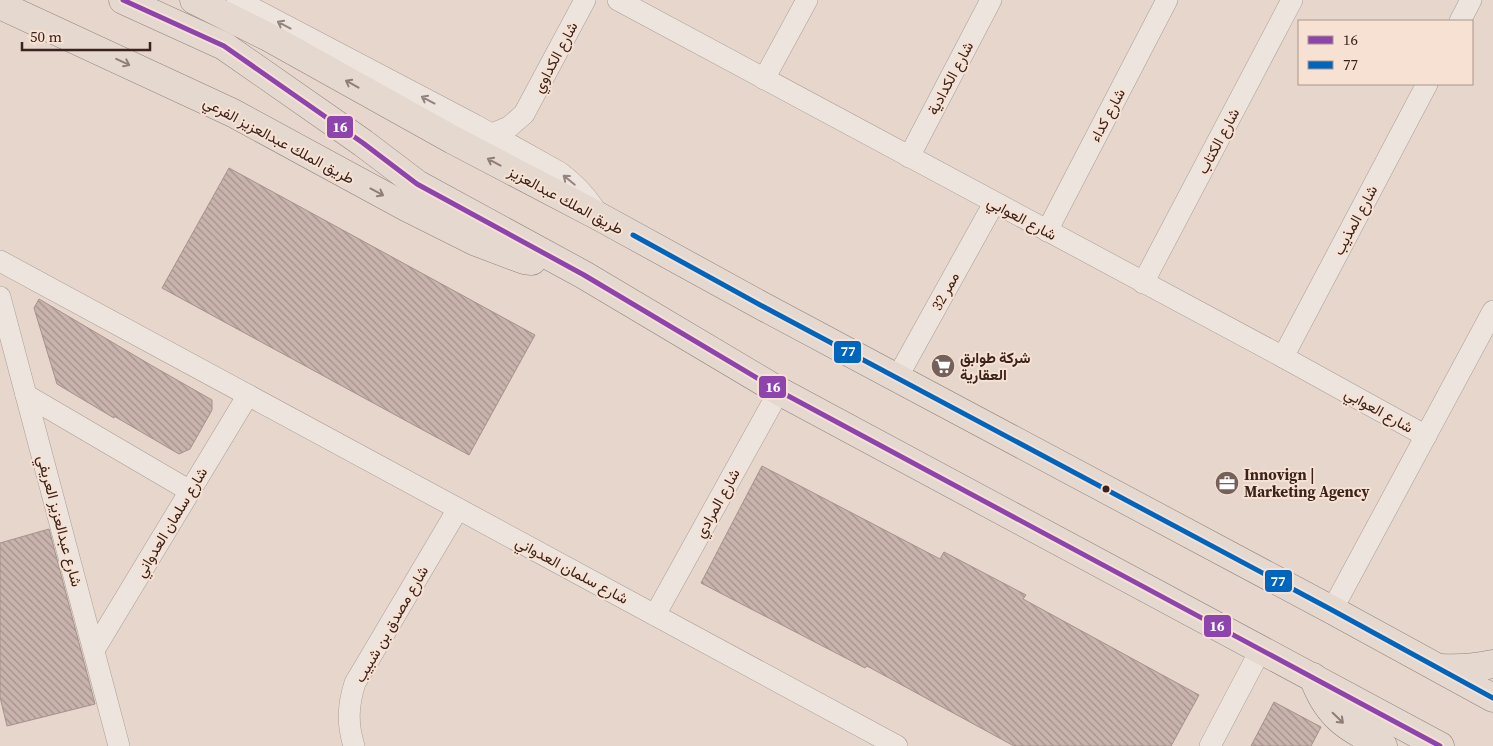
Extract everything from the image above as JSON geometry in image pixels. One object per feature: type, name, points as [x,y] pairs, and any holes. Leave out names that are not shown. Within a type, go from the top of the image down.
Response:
[{"type":"main road","points":[[123,0],[224,46],[363,143],[417,184],[584,275],[779,391],[1440,746]]},
{"type":"main road","name":"طريق الملك عبدالعزيز","points":[[194,0],[270,38],[453,140],[600,217],[1493,698]]},
{"type":"main road","name":"طريق الملك عبدالعزيز الفرعي","points":[[0,5],[233,113],[406,207],[476,242],[524,260],[562,264]]},
{"type":"main road","points":[[1440,668],[1478,668],[1493,664]]},
{"type":"main road","points":[[1313,677],[1323,700],[1339,720],[1349,728],[1383,746]]},
{"type":"street","points":[[237,0],[492,134],[559,172],[571,181],[592,204],[600,217]]},
{"type":"street","name":"شارع الكداوي","points":[[492,134],[509,127],[524,114],[585,0]]},
{"type":"street","name":"شارع العوابي","points":[[618,0],[1283,357],[1426,436]]},
{"type":"street","points":[[764,79],[806,0]]},
{"type":"street","name":"شارع الكدادية","points":[[909,157],[991,0]]},
{"type":"street","name":"شارع كداء","points":[[1046,231],[1168,0]]},
{"type":"street","name":"شارع الكتاب","points":[[1144,283],[1292,0]]},
{"type":"street","points":[[1461,20],[1471,0]]},
{"type":"street","name":"شارع المذيب","points":[[1283,357],[1426,85]]},
{"type":"street","name":"شارع الكداوي","points":[[524,114],[522,134],[525,154]]},
{"type":"street","name":"ممر 32","points":[[897,378],[994,203]]},
{"type":"street","name":"شارع سلمان العدواني","points":[[0,261],[897,746]]},
{"type":"street","name":"شارع عبدالعزيز العريفي","points":[[0,297],[118,746]]},
{"type":"street","points":[[1332,610],[1493,311]]},
{"type":"street","name":"شارع المرادي","points":[[655,615],[779,391]]},
{"type":"street","points":[[26,395],[190,490]]},
{"type":"street","name":"شارع سلمان العدواني","points":[[94,650],[248,395]]},
{"type":"street","name":"شارع مصدق بن شبيب","points":[[358,743],[348,717],[355,683],[458,509]]},
{"type":"street","points":[[1210,746],[1261,649]]},
{"type":"building","points":[[229,168],[535,335],[469,455],[162,288]]},
{"type":"building","points":[[39,299],[212,400],[212,410],[190,449],[179,454],[57,384],[34,308]]},
{"type":"building","points":[[762,466],[940,559],[944,552],[1026,595],[1023,599],[1199,695],[1171,746],[1014,746],[867,666],[865,668],[701,583]]},
{"type":"building","points":[[49,529],[95,704],[7,726],[0,697],[0,543]]},
{"type":"building","points":[[1274,702],[1321,727],[1311,746],[1251,746]]},
{"type":"transit line","name":"16","points":[[123,0],[224,46],[363,143],[417,184],[584,275],[779,391],[1440,746]]},
{"type":"transit line","name":"77","points":[[633,235],[1493,698]]},
{"type":"place","name":"شركة طوابق العقارية","points":[[943,366]]},
{"type":"place","name":"Innovign | Marketing Agency","points":[[1227,483]]}]
